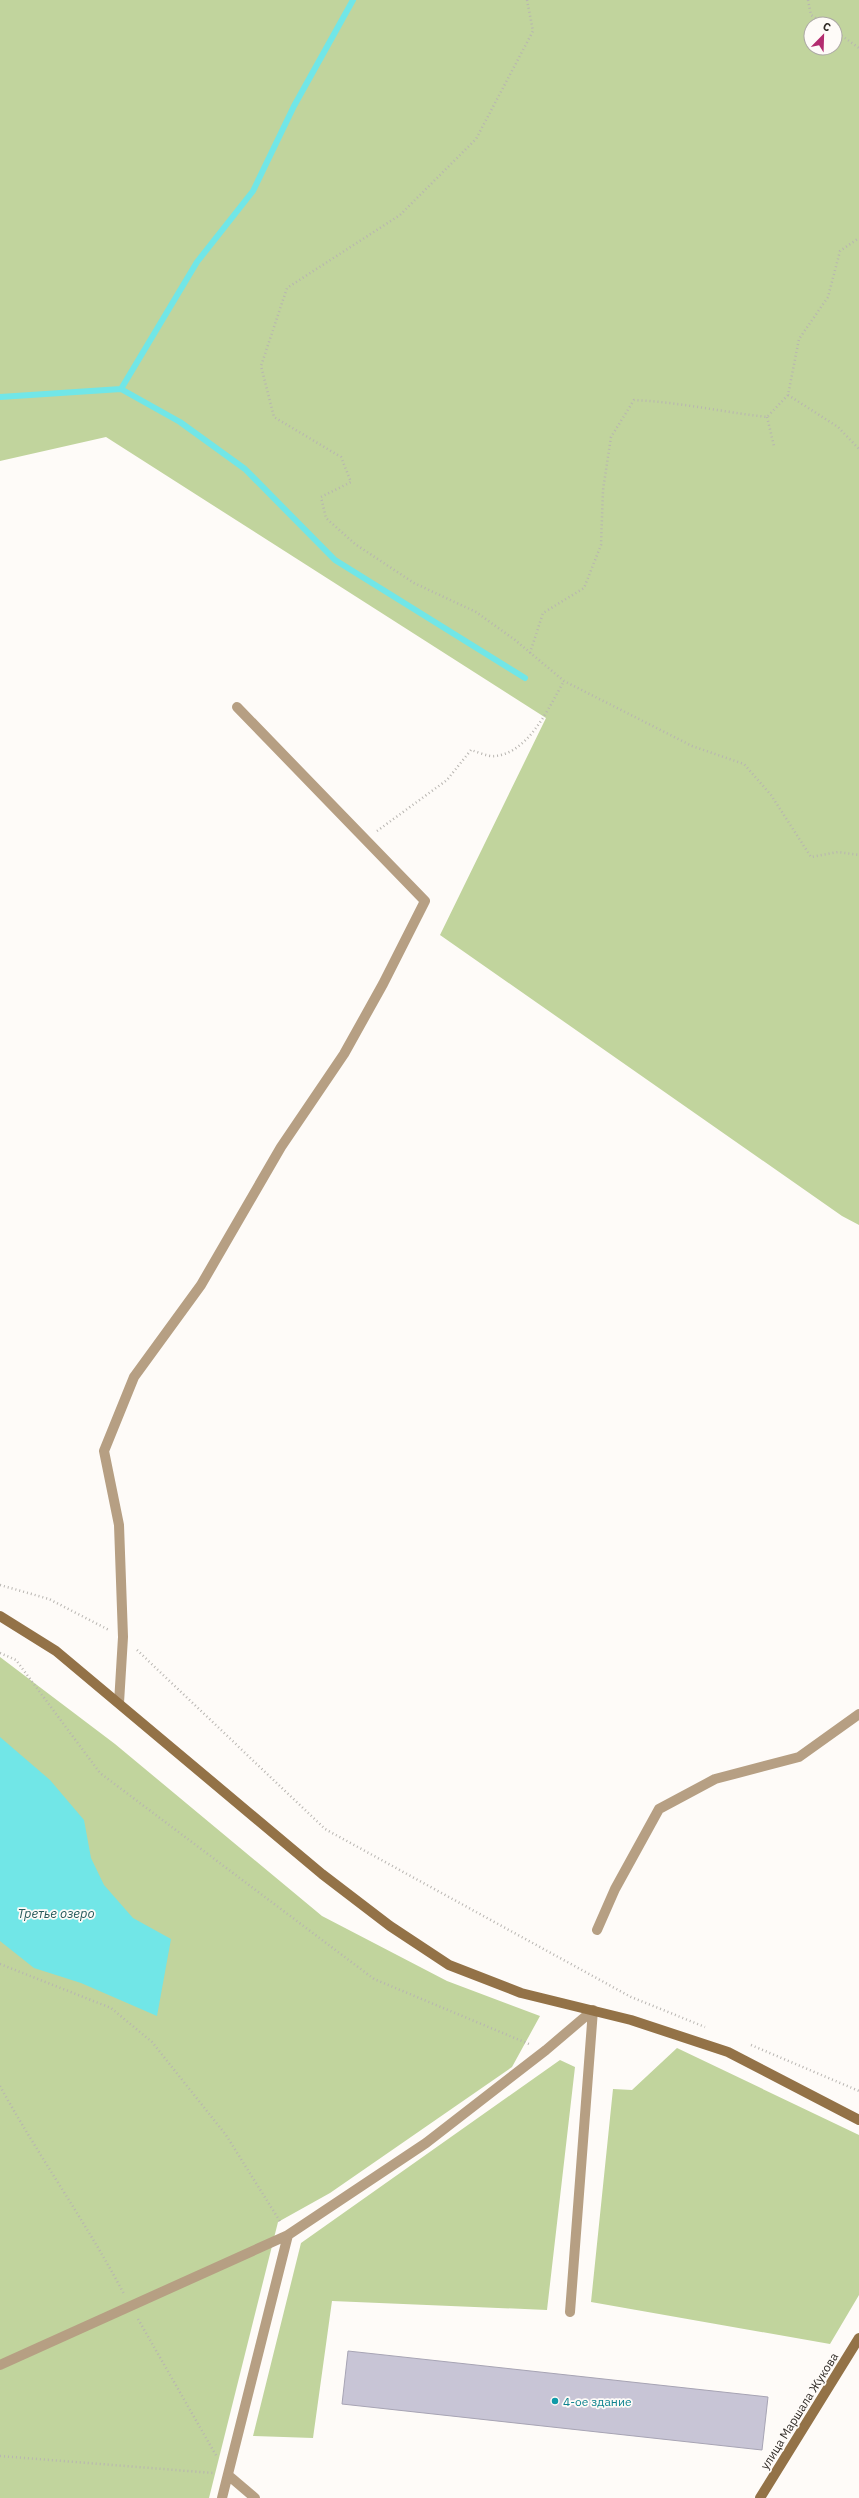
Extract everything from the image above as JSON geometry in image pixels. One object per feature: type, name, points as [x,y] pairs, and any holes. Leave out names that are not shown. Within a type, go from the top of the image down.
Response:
[{"type":"street","points":[[0,1616],[56,1651],[322,1874],[390,1926],[442,1960],[521,1994],[593,2010],[728,2052],[859,2120]]},
{"type":"street","name":"улица Маршала Жукова","points":[[760,2498],[859,2338]]},
{"type":"lane","points":[[118,1703],[123,1637],[119,1525],[104,1451],[134,1377],[201,1285],[281,1147],[344,1054],[383,984],[425,901],[237,707]]},
{"type":"lane","points":[[597,1930],[615,1889],[659,1809],[715,1779],[799,1757],[859,1714]]},
{"type":"lane","points":[[0,2365],[288,2235],[426,2144],[546,2050],[593,2010]]},
{"type":"lane","points":[[570,2312],[593,2010]]},
{"type":"lane","points":[[222,2498],[288,2235]]},
{"type":"lane","points":[[228,2475],[255,2498]]},
{"type":"path","points":[[527,0],[533,31],[476,139],[400,215],[287,288],[261,366],[274,416],[341,456],[351,482],[321,497],[326,518],[355,544],[414,584],[476,612],[564,681],[692,746],[744,764],[771,795],[811,857],[838,852],[859,855]]},
{"type":"path","points":[[808,0],[811,15],[813,16]]},
{"type":"path","points":[[843,37],[859,48]]},
{"type":"path","points":[[767,417],[788,395],[799,339],[828,297],[840,251],[859,238]]},
{"type":"path","points":[[788,395],[838,427],[859,449]]},
{"type":"path","points":[[530,653],[543,613],[584,588],[602,545],[602,490],[611,437],[634,400],[668,401],[717,411],[767,417]]},
{"type":"path","points":[[767,417],[774,446]]},
{"type":"path","points":[[365,839],[447,780],[471,750],[495,757],[520,746],[535,729],[564,681]]},
{"type":"path","points":[[0,1585],[49,1599],[123,1637],[325,1829],[630,1997],[710,2029]]},
{"type":"path","points":[[0,1653],[16,1660],[100,1773],[374,1979],[546,2050]]},
{"type":"path","points":[[0,1964],[111,2008],[152,2042],[226,2135],[288,2235]]},
{"type":"path","points":[[746,2043],[859,2091]]},
{"type":"path","points":[[0,2086],[29,2139],[104,2255],[160,2360],[228,2475]]},
{"type":"path","points":[[0,2456],[228,2475]]},
{"type":"green space","points":[[0,0],[859,0],[859,1225],[842,1216],[440,935],[546,718],[106,437],[0,461]]},
{"type":"green space","points":[[0,1657],[115,1744],[322,1916],[447,1981],[540,2016],[512,2067],[330,2193],[278,2222],[209,2498],[0,2498]]},
{"type":"green space","points":[[677,2048],[859,2135],[859,2295],[830,2344],[591,2302],[613,2089],[632,2090]]},
{"type":"green space","points":[[560,2060],[575,2067],[547,2310],[332,2301],[313,2438],[253,2436],[301,2243]]},
{"type":"water","name":"Третье озеро","points":[[0,1737],[50,1780],[84,1820],[91,1858],[104,1885],[133,1918],[171,1939],[157,2016],[81,1983],[34,1968],[0,1941]]},
{"type":"building","name":"4-ое здание","points":[[348,2351],[768,2397],[762,2450],[342,2404]]},
{"type":"waterway","points":[[0,397],[121,389],[197,262],[253,191],[294,106],[353,0]]},
{"type":"waterway","points":[[121,389],[180,422],[245,469],[335,560],[525,678]]},
{"type":"place","name":"4-ое здание","points":[[555,2401]]}]
